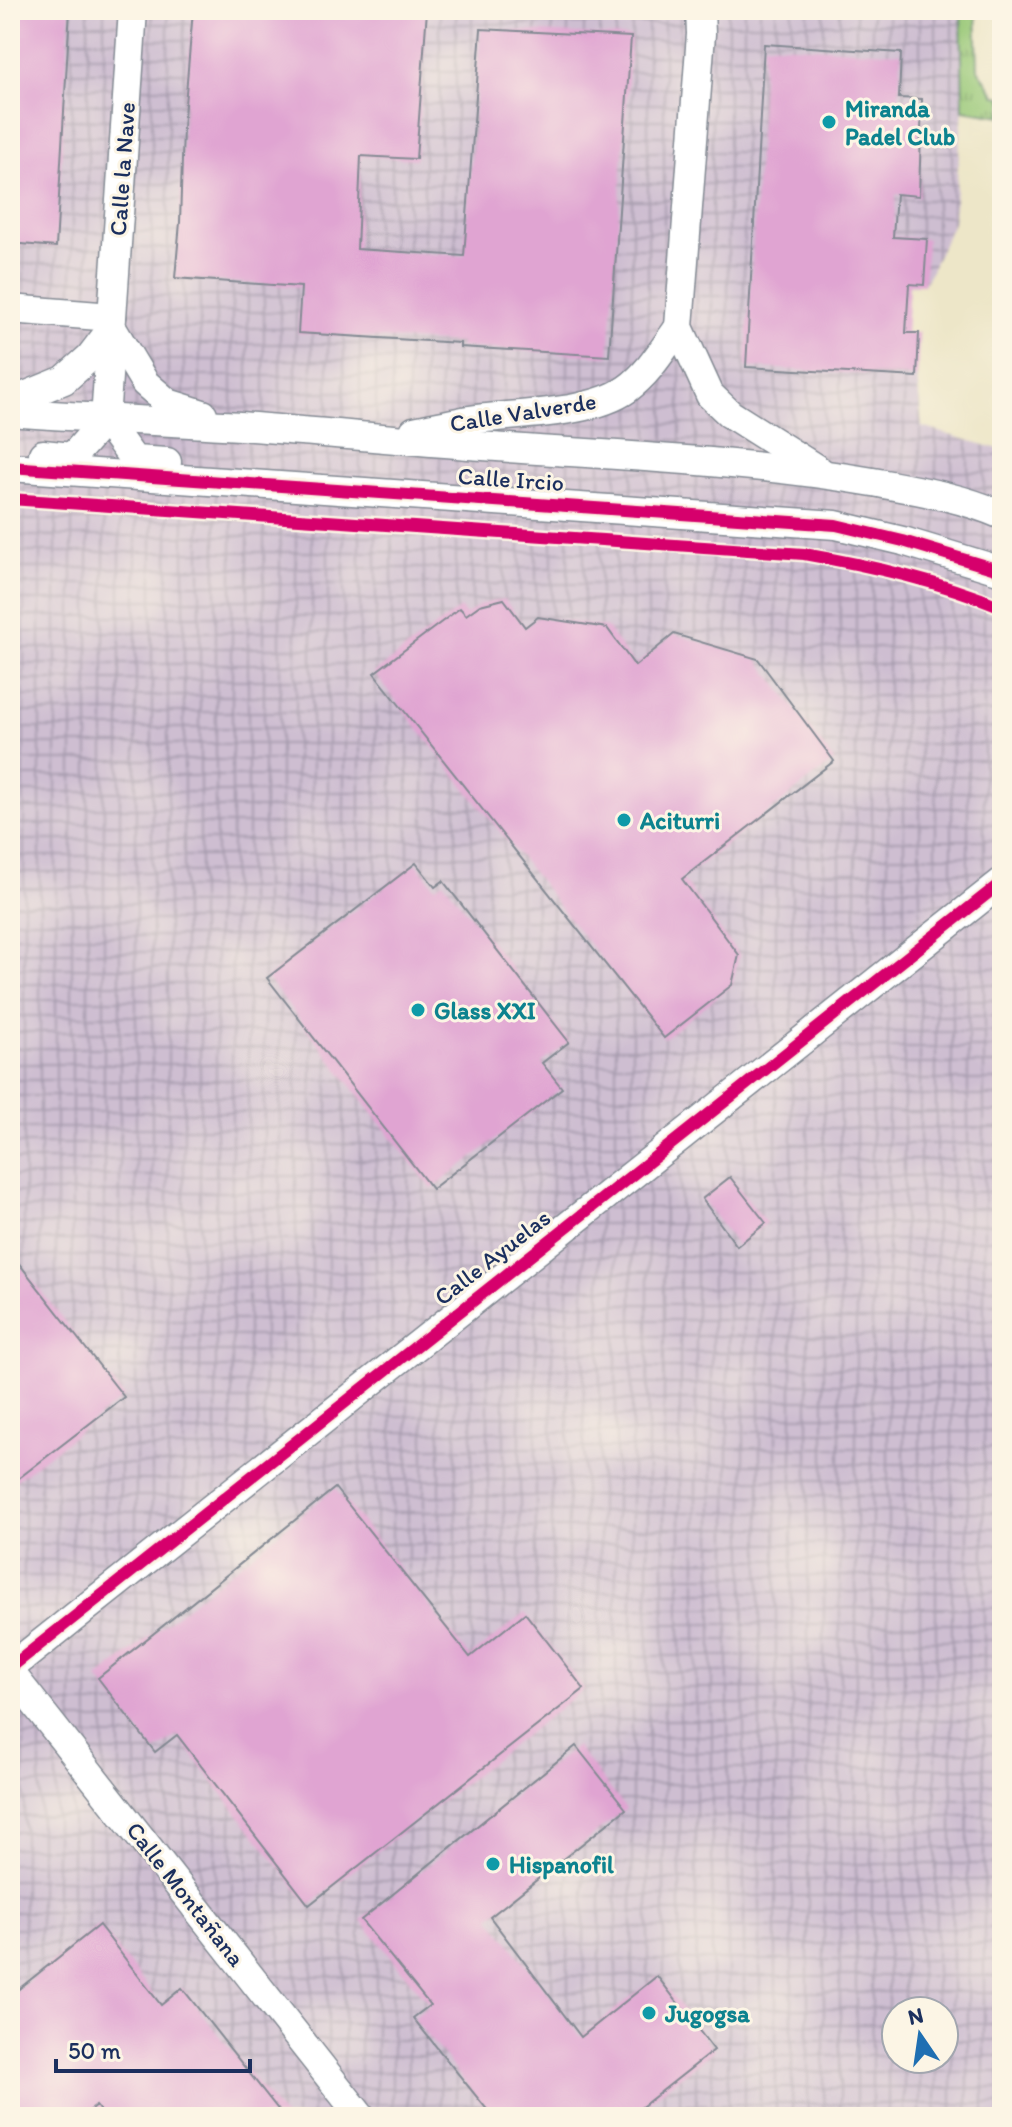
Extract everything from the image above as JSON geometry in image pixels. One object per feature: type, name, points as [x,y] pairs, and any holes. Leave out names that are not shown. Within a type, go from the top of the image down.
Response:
[{"type":"street","name":"Calle la Nave","points":[[105,420],[133,10]]},
{"type":"street","points":[[700,10],[701,34],[679,327],[710,395],[730,414],[824,473]]},
{"type":"street","points":[[10,309],[112,322]]},
{"type":"street","points":[[10,402],[64,380],[90,357],[112,322]]},
{"type":"street","points":[[112,322],[145,383],[168,403],[238,426]]},
{"type":"street","name":"Calle Valverde","points":[[385,438],[463,421],[599,403],[625,390],[645,374],[679,327]]},
{"type":"street","name":"Calle Ircio","points":[[10,412],[695,460],[824,473],[917,490],[978,505],[1002,515]]},
{"type":"street","points":[[10,452],[72,457],[105,420]]},
{"type":"street","name":"Calle Ircio","points":[[105,420],[134,460],[251,467],[271,485]]},
{"type":"street","name":"Calle Ircio","points":[[10,467],[836,525],[961,557],[1002,571]]},
{"type":"street","name":"Calle Ayuelas","points":[[10,1670],[1002,882]]},
{"type":"street","name":"Calle Montañana","points":[[10,1670],[361,2117]]},
{"type":"shaded area","points":[[10,10],[961,10],[963,110],[953,223],[924,285],[909,285],[906,332],[919,333],[917,377],[922,427],[1002,450],[1002,2117],[10,2117]]},
{"type":"green space","points":[[961,10],[976,10],[978,69],[996,96],[1002,97],[1002,116],[963,110]]},
{"type":"building","points":[[10,10],[70,10],[56,247],[10,243]]},
{"type":"building","points":[[193,10],[427,10],[416,159],[361,156],[357,249],[464,256],[481,29],[631,37],[609,356],[298,333],[301,287],[175,278]]},
{"type":"building","points":[[764,44],[901,53],[899,98],[922,99],[919,196],[896,194],[893,237],[927,239],[924,285],[909,284],[906,333],[919,333],[917,377],[746,367]]},
{"type":"building","name":"Aciturri","points":[[504,599],[525,627],[538,617],[607,628],[635,666],[674,634],[758,659],[834,761],[682,879],[739,955],[732,985],[664,1038],[374,673],[460,608],[466,615],[480,605]]},
{"type":"building","name":"Glass XXI","points":[[416,863],[435,887],[443,881],[569,1042],[542,1063],[562,1088],[432,1189],[267,978]]},
{"type":"building","points":[[730,1177],[766,1223],[737,1246],[702,1199]]},
{"type":"building","points":[[10,1252],[124,1397],[10,1485]]},
{"type":"building","points":[[335,1488],[470,1657],[525,1613],[584,1689],[309,1905],[177,1735],[155,1752],[98,1678]]},
{"type":"building","points":[[576,1746],[626,1809],[490,1917],[581,2037],[657,1976],[714,2050],[629,2117],[493,2117],[413,2018],[430,2005],[361,1920]]},
{"type":"building","points":[[99,1925],[161,2005],[182,1988],[284,2117],[105,2117],[96,2106],[82,2117],[10,2117],[10,1996]]},
{"type":"cycle path","points":[[10,467],[836,525],[903,541],[1002,571]]},
{"type":"cycle path","points":[[10,499],[804,554],[904,575],[1002,607]]},
{"type":"cycle path","points":[[10,1668],[1002,882]]},
{"type":"place","name":"Miranda Padel Club","points":[[829,122]]},
{"type":"place","name":"Aciturri","points":[[624,820]]},
{"type":"place","name":"Glass XXI","points":[[418,1010]]},
{"type":"place","name":"Hispanofil","points":[[493,1864]]},
{"type":"place","name":"Jugogsa","points":[[649,2013]]}]
